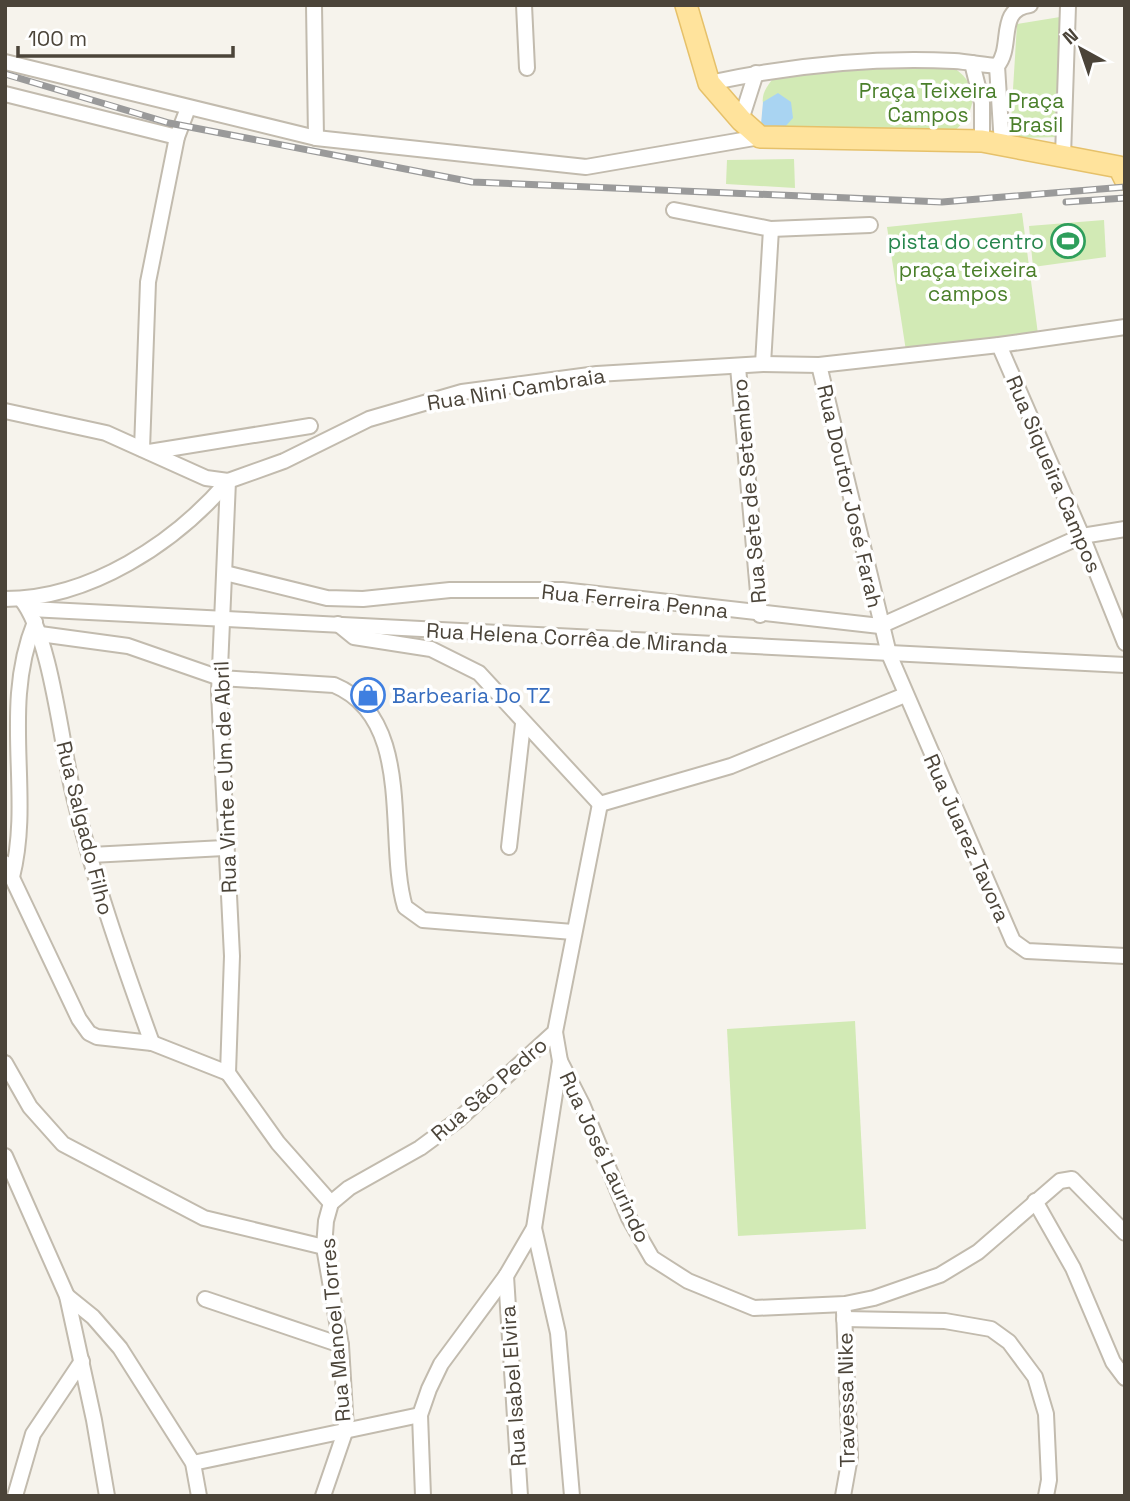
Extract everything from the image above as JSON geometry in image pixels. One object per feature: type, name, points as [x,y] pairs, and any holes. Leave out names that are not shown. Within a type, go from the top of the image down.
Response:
[{"type":"main road","points":[[687,5],[709,83],[741,120],[760,136],[992,143],[1119,166],[1125,179]]},
{"type":"street","points":[[314,5],[316,138]]},
{"type":"street","points":[[524,5],[527,68]]},
{"type":"street","points":[[992,143],[997,66],[1004,55],[1011,15],[1019,6],[1030,5]]},
{"type":"street","points":[[1061,5],[1068,6],[1063,156]]},
{"type":"street","points":[[5,62],[316,138],[586,167],[760,136]]},
{"type":"street","points":[[709,83],[756,73],[869,63],[972,63],[997,66]]},
{"type":"street","points":[[972,63],[992,143]]},
{"type":"street","points":[[741,120],[756,73]]},
{"type":"street","points":[[5,94],[177,138]]},
{"type":"street","points":[[145,450],[148,282],[177,138],[188,108]]},
{"type":"street","points":[[674,210],[771,229],[870,225]]},
{"type":"street","points":[[763,364],[771,229]]},
{"type":"street","name":"Rua Nini Cambraia","points":[[228,481],[284,461],[369,419],[461,392],[597,374],[763,364],[819,365],[999,345],[1125,327]]},
{"type":"street","name":"Rua Siqueira Campos","points":[[999,345],[1125,643]]},
{"type":"street","name":"Rua Doutor José Farah","points":[[819,365],[880,626]]},
{"type":"street","name":"Rua Sete de Setembro","points":[[738,367],[760,615]]},
{"type":"street","points":[[5,411],[106,433],[206,478],[228,481]]},
{"type":"street","points":[[145,450],[310,426]]},
{"type":"street","points":[[228,481],[205,508],[144,554],[108,573],[62,591],[31,616],[12,704],[10,739],[17,847],[9,870],[84,1027],[97,1037],[152,1043],[228,1073],[278,1143],[331,1203]]},
{"type":"street","name":"Rua Vinte e Um de Abril","points":[[228,481],[220,678],[224,848],[232,956],[228,1073]]},
{"type":"street","points":[[880,626],[1082,536],[1125,529]]},
{"type":"street","name":"Rua Ferreira Penna","points":[[225,573],[327,598],[363,599],[450,590],[562,590],[760,615],[880,626]]},
{"type":"street","name":"Rua Helena Corrêa de Miranda","points":[[5,599],[31,616],[224,617],[1125,665]]},
{"type":"street","points":[[31,616],[220,678],[334,685],[350,691],[361,701],[386,748],[397,809],[402,898],[405,907],[423,920],[573,932]]},
{"type":"street","name":"Rua Salgado Filho","points":[[31,616],[72,790],[111,930],[152,1043]]},
{"type":"street","points":[[338,624],[354,637],[431,649],[486,679],[523,724],[600,804],[731,766],[905,695]]},
{"type":"street","name":"Rua Juarez Tavora","points":[[880,626],[905,695],[1013,941],[1027,951],[1125,956]]},
{"type":"street","points":[[509,847],[523,724]]},
{"type":"street","name":"Rua São Pedro","points":[[331,1203],[349,1188],[420,1148],[458,1120],[555,1032],[600,804]]},
{"type":"street","points":[[91,855],[224,848]]},
{"type":"street","points":[[423,1496],[420,1415],[441,1364],[506,1276],[534,1228],[560,1061],[555,1032]]},
{"type":"street","name":"Rua José Laurindo","points":[[560,1061],[582,1104],[629,1218],[652,1258],[688,1281],[754,1307],[845,1304],[874,1298],[940,1275],[978,1252],[1060,1181],[1072,1179],[1125,1233]]},
{"type":"street","points":[[5,1063],[30,1107],[62,1144],[204,1218],[324,1247]]},
{"type":"street","points":[[5,1156],[67,1296],[107,1496]]},
{"type":"street","points":[[1035,1201],[1073,1268],[1113,1362],[1125,1378]]},
{"type":"street","name":"Rua Manoel Torres","points":[[323,1496],[346,1429],[341,1345],[324,1247],[331,1203]]},
{"type":"street","points":[[534,1228],[558,1333],[572,1496]]},
{"type":"street","name":"Rua Isabel Elvira","points":[[506,1276],[520,1496]]},
{"type":"street","points":[[67,1296],[93,1317],[120,1348],[194,1463],[200,1496]]},
{"type":"street","points":[[205,1299],[341,1345]]},
{"type":"street","name":"Travessa Nike","points":[[843,1496],[850,1446],[845,1304]]},
{"type":"street","points":[[844,1319],[945,1321],[992,1329],[1009,1342],[1035,1377],[1046,1414],[1049,1480],[1046,1496]]},
{"type":"street","points":[[15,1496],[33,1434],[82,1361]]},
{"type":"street","points":[[194,1463],[420,1415]]},
{"type":"green space","name":"Praça Brasil","points":[[1060,17],[1060,137],[1010,138],[1017,24]]},
{"type":"green space","name":"Praça Teixeira Campos","points":[[947,64],[966,79],[973,97],[967,116],[951,134],[781,131],[764,108],[763,95],[779,72]]},
{"type":"green space","points":[[794,159],[795,188],[726,184],[727,160]]},
{"type":"green space","name":"praça teixeira campos","points":[[1022,213],[1038,334],[906,351],[887,227]]},
{"type":"green space","name":"pista do centro","points":[[1104,220],[1106,257],[1033,267],[1029,226]]},
{"type":"green space","points":[[855,1021],[866,1229],[738,1236],[727,1029]]},
{"type":"water","points":[[778,93],[791,102],[793,118],[783,129],[772,129],[761,124],[763,102]]},
{"type":"railway","points":[[5,74],[169,123],[472,182],[942,202],[1125,187]]},
{"type":"railway","points":[[1066,202],[1125,198]]},
{"type":"place","name":"pista do centro","points":[[1068,241]]},
{"type":"place","name":"Barbearia Do TZ","points":[[368,695]]}]
